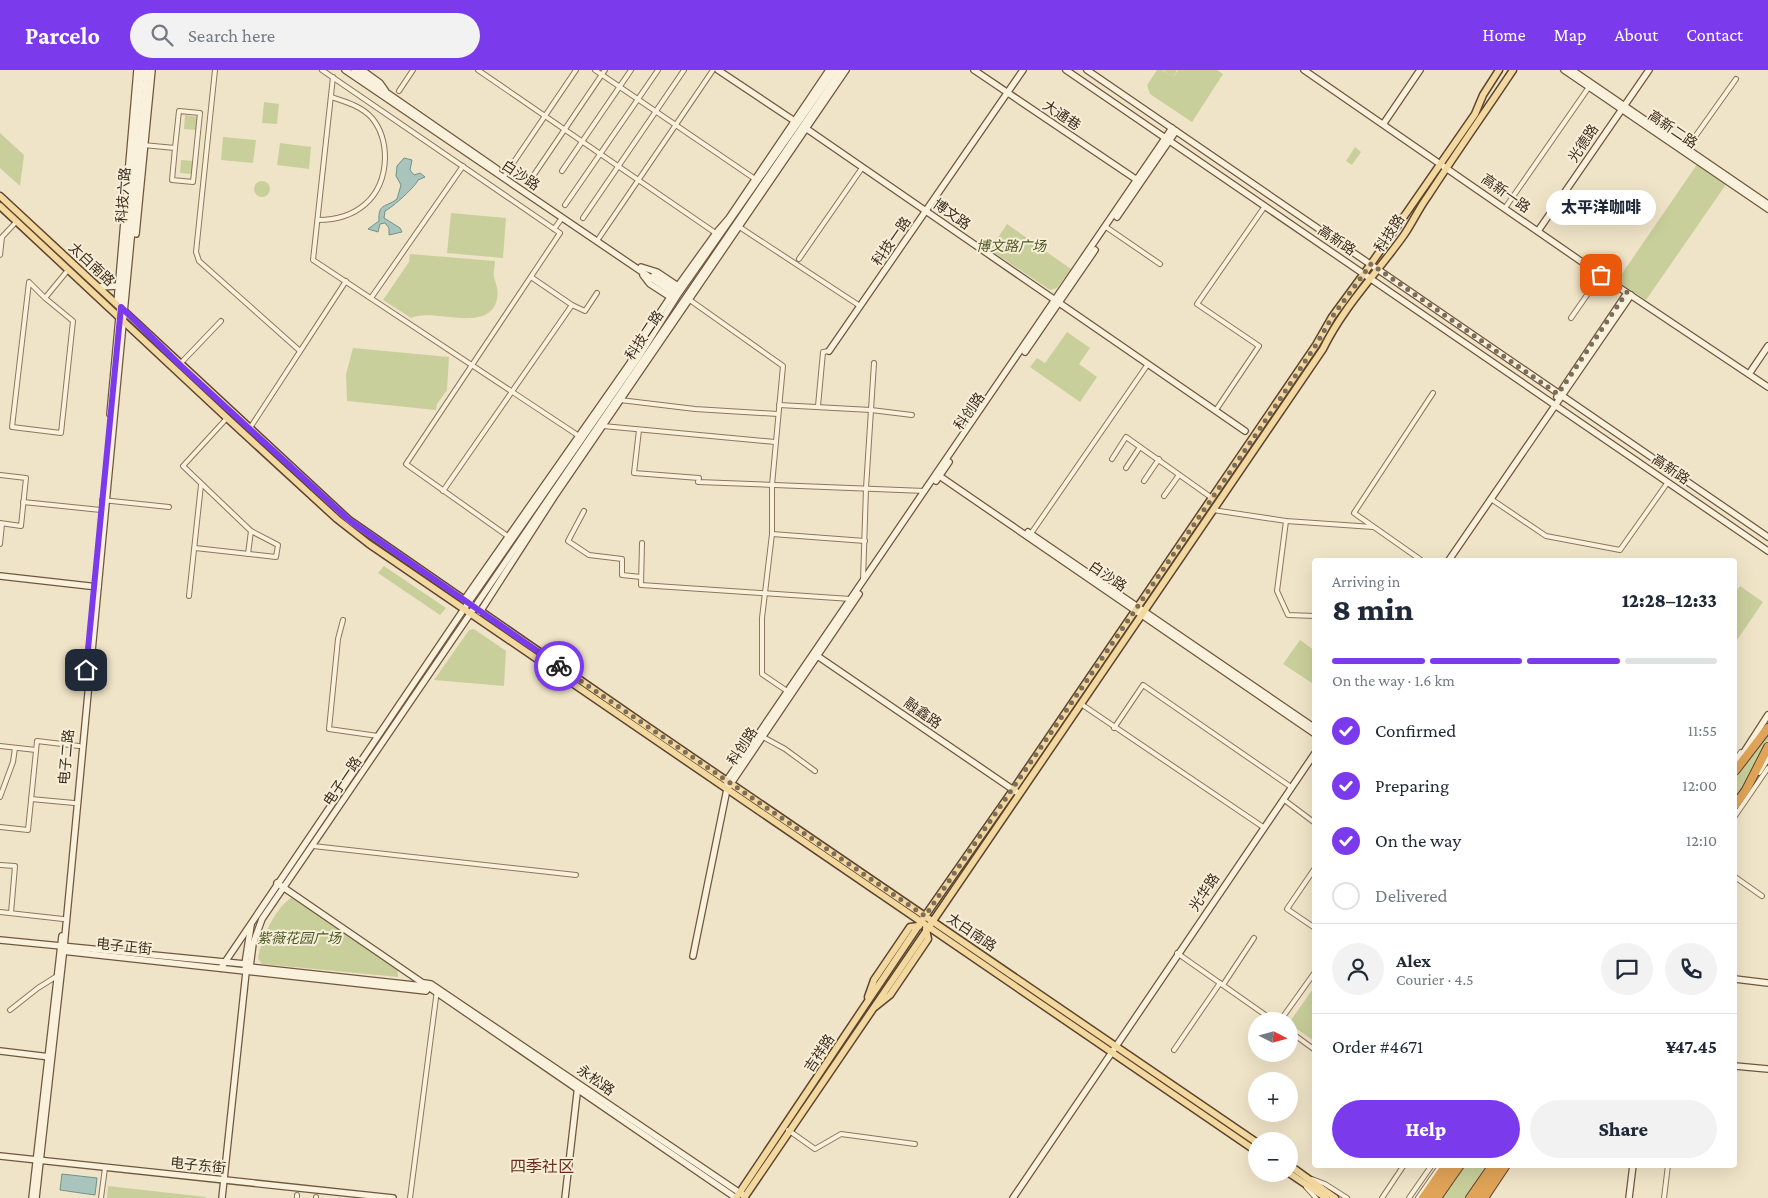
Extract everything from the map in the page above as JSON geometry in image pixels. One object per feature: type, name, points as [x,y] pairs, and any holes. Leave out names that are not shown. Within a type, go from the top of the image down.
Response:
[{"type":"highway","points":[[1737,768],[1767,729]]},
{"type":"highway","points":[[1737,802],[1746,790],[1768,747]]},
{"type":"highway","points":[[1423,1198],[1444,1168]]},
{"type":"highway","points":[[1430,1198],[1455,1168]]},
{"type":"highway","points":[[1437,1198],[1456,1168]]},
{"type":"highway","points":[[1470,1198],[1490,1168]]},
{"type":"highway","points":[[1478,1186],[1490,1177],[1492,1168]]},
{"type":"highway","points":[[1476,1198],[1497,1168]]},
{"type":"highway","points":[[1484,1198],[1504,1168]]},
{"type":"main road","name":"科技路","points":[[920,924],[1080,703],[1370,278],[1379,270],[1410,226],[1483,95],[1500,70]]},
{"type":"main road","name":"科技路","points":[[927,928],[1136,608],[1312,352],[1326,325],[1513,70]]},
{"type":"main road","name":"太白南路","points":[[0,196],[349,520],[729,784],[925,916],[1248,1145]]},
{"type":"main road","name":"太白南路","points":[[0,206],[345,526],[369,544],[471,606]]},
{"type":"main road","name":"太白南路","points":[[471,606],[470,614],[729,784],[920,924],[1248,1137]]},
{"type":"main road","name":"吉祥路","points":[[741,1197],[868,1009],[920,924]]},
{"type":"main road","name":"吉祥路","points":[[741,1197],[868,1009],[927,928]]},
{"type":"main road","points":[[1298,1174],[1322,1196],[1335,1198]]},
{"type":"main road","points":[[1298,1177],[1303,1179]]},
{"type":"street","points":[[99,287],[120,286],[137,70]]},
{"type":"street","name":"科技六路","points":[[140,145],[142,70]]},
{"type":"street","name":"科技六路","points":[[122,319],[123,310],[120,286],[140,145],[147,70]]},
{"type":"street","points":[[123,310],[140,145],[152,70]]},
{"type":"street","points":[[215,70],[196,252],[199,261],[300,351]]},
{"type":"street","points":[[322,70],[560,233],[406,464],[511,538],[630,363],[643,338],[738,226],[800,125],[829,70]]},
{"type":"street","points":[[362,70],[380,83],[388,93]]},
{"type":"street","points":[[399,91],[413,70]]},
{"type":"street","points":[[478,70],[718,235],[755,180],[846,70]]},
{"type":"street","points":[[504,176],[576,70]]},
{"type":"street","points":[[595,70],[755,180]]},
{"type":"street","points":[[529,182],[605,70]]},
{"type":"street","points":[[562,172],[631,70]]},
{"type":"street","points":[[565,205],[658,70]]},
{"type":"street","points":[[583,218],[684,70]]},
{"type":"street","points":[[598,238],[713,70]]},
{"type":"street","name":"博文路","points":[[718,70],[1245,431]]},
{"type":"street","name":"科技二路","points":[[471,606],[511,538],[638,358],[718,235],[800,125],[835,70]]},
{"type":"street","name":"科技二路","points":[[471,606],[513,549],[679,295],[840,70]]},
{"type":"street","name":"大通巷","points":[[974,70],[1137,180]]},
{"type":"street","name":"科技一路","points":[[829,351],[927,212],[1023,70]]},
{"type":"street","name":"高新路","points":[[1066,70],[1768,550]]},
{"type":"street","name":"高新路","points":[[1087,70],[1768,537]]},
{"type":"street","name":"高新一路","points":[[1304,70],[1384,123],[1601,275],[1768,387]]},
{"type":"street","points":[[1384,123],[1420,70]]},
{"type":"street","name":"高新二路","points":[[1564,70],[1687,148],[1768,204]]},
{"type":"street","name":"高新二路","points":[[1572,70],[1768,209]]},
{"type":"street","name":"光德路","points":[[1538,231],[1649,70]]},
{"type":"street","name":"白沙路","points":[[350,71],[388,93],[562,218],[640,268]]},
{"type":"street","name":"白沙路","points":[[350,71],[598,238],[679,295]]},
{"type":"street","points":[[333,77],[313,260],[580,436]]},
{"type":"street","points":[[1687,148],[1736,79]]},
{"type":"street","points":[[1505,208],[1589,87]]},
{"type":"street","points":[[318,220],[338,219],[368,203],[382,181],[385,163],[384,144],[372,119],[355,106],[331,97]]},
{"type":"street","points":[[179,110],[200,113],[194,182],[172,180],[175,148],[179,110]]},
{"type":"street","name":"科创路","points":[[729,784],[787,691],[816,655],[1174,130]]},
{"type":"street","name":"科创路","points":[[1107,228],[1137,180],[1168,139]]},
{"type":"street","points":[[140,145],[175,148]]},
{"type":"street","points":[[371,298],[463,166]]},
{"type":"street","points":[[799,259],[862,168]]},
{"type":"street","points":[[1216,410],[1259,346],[1197,304],[1265,206]]},
{"type":"street","points":[[554,229],[562,218]]},
{"type":"street","points":[[0,255],[2,237],[16,221]]},
{"type":"street","points":[[738,226],[860,306]]},
{"type":"street","points":[[1107,228],[1160,264]]},
{"type":"street","points":[[45,298],[68,270]]},
{"type":"street","points":[[1572,318],[1601,275]]},
{"type":"street","points":[[532,277],[572,305],[585,311],[597,293]]},
{"type":"street","points":[[249,428],[346,281]]},
{"type":"street","points":[[29,282],[45,298],[73,321],[62,433],[12,427],[29,282]]},
{"type":"street","points":[[1450,558],[1629,294]]},
{"type":"street","points":[[471,606],[518,551],[620,400],[679,295]]},
{"type":"street","points":[[679,295],[784,366],[775,442],[772,485],[772,534],[764,593],[762,674],[787,691]]},
{"type":"street","points":[[443,491],[572,305]]},
{"type":"street","name":"电子二路","points":[[32,1198],[62,949],[122,319]]},
{"type":"street","points":[[180,365],[221,321]]},
{"type":"street","points":[[1749,374],[1768,346]]},
{"type":"street","points":[[818,406],[823,352],[829,351]]},
{"type":"street","points":[[863,583],[866,488],[874,363]]},
{"type":"street","points":[[1030,536],[1148,363]]},
{"type":"street","points":[[1418,558],[1354,513],[1433,393]]},
{"type":"street","points":[[620,400],[778,414]]},
{"type":"street","points":[[779,404],[871,410],[912,415]]},
{"type":"street","points":[[194,548],[276,557],[278,546],[251,531],[183,466],[227,418]]},
{"type":"street","points":[[602,426],[775,442]]},
{"type":"street","points":[[638,430],[634,473],[699,478],[698,482],[925,491]]},
{"type":"street","points":[[1112,459],[1126,437],[1212,498]]},
{"type":"street","points":[[1126,468],[1140,447]]},
{"type":"street","points":[[1144,481],[1159,459]]},
{"type":"street","name":"白沙路","points":[[939,473],[1312,726]]},
{"type":"street","name":"科创路","points":[[729,784],[763,737],[851,599],[939,473]]},
{"type":"street","points":[[0,475],[26,478],[21,526],[1,523],[0,544]]},
{"type":"street","points":[[1164,496],[1179,475]]},
{"type":"street","points":[[1490,499],[1546,536],[1620,550],[1668,482]]},
{"type":"street","points":[[189,596],[201,485]]},
{"type":"street","points":[[104,500],[170,507]]},
{"type":"street","name":"电子二路","points":[[50,1057],[96,586],[101,510],[104,500]]},
{"type":"street","points":[[23,502],[101,510]]},
{"type":"street","points":[[1212,510],[1286,521],[1375,528]]},
{"type":"street","points":[[584,511],[568,541],[589,555],[622,559],[622,575],[641,576]]},
{"type":"street","points":[[1286,521],[1277,591],[1288,615],[1312,616]]},
{"type":"street","points":[[248,554],[251,531]]},
{"type":"street","points":[[772,534],[865,541]]},
{"type":"street","points":[[642,543],[641,585],[851,599]]},
{"type":"street","points":[[0,576],[96,586]]},
{"type":"street","name":"电子一路","points":[[221,968],[378,736],[471,606]]},
{"type":"street","name":"白沙路","points":[[1142,612],[1312,732]]},
{"type":"street","name":"电子一路","points":[[247,968],[256,931],[470,614]]},
{"type":"street","points":[[343,620],[338,639],[329,728],[378,736]]},
{"type":"street","name":"融鑫路","points":[[816,655],[1016,792]]},
{"type":"street","points":[[1114,728],[1143,685],[1291,787]]},
{"type":"street","points":[[1080,703],[1114,728],[1263,827]]},
{"type":"street","points":[[1737,763],[1768,715]]},
{"type":"street","points":[[763,737],[785,749],[815,771]]},
{"type":"street","points":[[0,827],[28,830],[38,741],[79,746]]},
{"type":"street","points":[[1737,758],[1748,745]]},
{"type":"street","points":[[0,746],[36,750]]},
{"type":"street","points":[[0,797],[15,748]]},
{"type":"street","name":"光华路","points":[[1013,1198],[1177,953],[1312,757]]},
{"type":"street","points":[[1746,790],[1768,758]]},
{"type":"street","points":[[1737,813],[1768,768]]},
{"type":"street","points":[[693,956],[729,784]]},
{"type":"street","points":[[31,799],[74,803]]},
{"type":"street","points":[[1283,799],[1312,821]]},
{"type":"street","points":[[313,846],[576,875]]},
{"type":"street","points":[[0,865],[15,866],[11,913]]},
{"type":"street","points":[[1312,872],[1287,909],[1312,926]]},
{"type":"street","points":[[1737,878],[1762,896]]},
{"type":"street","name":"永松路","points":[[277,883],[741,1197]]},
{"type":"street","points":[[0,912],[63,919]]},
{"type":"street","name":"电子一路","points":[[222,1198],[252,921]]},
{"type":"street","points":[[1174,1050],[1254,938]]},
{"type":"street","name":"电子正街","points":[[0,940],[221,968],[247,968]]},
{"type":"street","name":"电子正街","points":[[0,944],[225,962],[247,968]]},
{"type":"street","points":[[1177,953],[1261,1012]]},
{"type":"street","points":[[247,968],[422,986],[428,985]]},
{"type":"street","points":[[10,1010],[57,976]]},
{"type":"street","points":[[1286,1012],[1312,976]]},
{"type":"street","points":[[1737,979],[1768,983]]},
{"type":"street","points":[[410,1198],[437,990]]},
{"type":"street","points":[[1298,1038],[1312,1048]]},
{"type":"street","name":"光华路","points":[[1008,1198],[1112,1049]]},
{"type":"street","points":[[0,1051],[50,1057]]},
{"type":"street","points":[[1737,1066],[1768,1069]]},
{"type":"street","points":[[565,1198],[578,1085]]},
{"type":"street","points":[[788,1130],[815,1150],[841,1134],[915,1144]]},
{"type":"street","name":"电子东街","points":[[0,1156],[393,1198]]},
{"type":"street","name":"电子二路","points":[[36,1198],[38,1160]]},
{"type":"street","points":[[101,1198],[105,1168]]},
{"type":"street","points":[[1382,1198],[1402,1168]]},
{"type":"street","points":[[1408,1198],[1430,1168]]},
{"type":"street","points":[[1418,1198],[1439,1168]]},
{"type":"street","points":[[1488,1198],[1508,1168]]},
{"type":"street","points":[[1629,1198],[1634,1168]]},
{"type":"street","points":[[1664,1198],[1668,1168]]},
{"type":"street","points":[[1303,1179],[1322,1196]]},
{"type":"street","points":[[1303,1179],[1325,1184],[1347,1198]]},
{"type":"green space","points":[[1157,70],[1162,70],[1171,76],[1163,70],[1177,70],[1173,78],[1178,70],[1217,70],[1223,74],[1192,122],[1150,94],[1147,85]]},
{"type":"green space","points":[[264,102],[279,104],[277,124],[262,123]]},
{"type":"green space","points":[[185,115],[198,117],[196,130],[184,129]]},
{"type":"green space","points":[[0,133],[24,155],[20,186],[0,168]]},
{"type":"green space","points":[[223,137],[256,140],[253,163],[221,160]]},
{"type":"green space","points":[[280,143],[311,147],[309,169],[277,165]]},
{"type":"green space","points":[[1355,147],[1361,152],[1352,165],[1346,161]]},
{"type":"green space","points":[[181,160],[194,161],[192,174],[180,173]]},
{"type":"green space","points":[[1698,163],[1727,183],[1646,300],[1617,281]]},
{"type":"green space","points":[[259,181],[265,181],[270,186],[268,195],[259,197],[254,192],[254,186]]},
{"type":"green space","points":[[451,213],[506,218],[503,258],[447,253]]},
{"type":"green space","name":"博文路广场","points":[[1007,224],[1071,269],[1057,288],[1050,290],[990,250]]},
{"type":"green space","points":[[410,254],[495,261],[494,275],[498,296],[492,310],[483,316],[472,318],[433,315],[411,318],[383,300],[409,262]]},
{"type":"green space","points":[[1067,332],[1090,348],[1079,364],[1097,377],[1080,402],[1030,367],[1037,358],[1045,363]]},
{"type":"green space","points":[[353,348],[449,357],[447,390],[437,404],[436,410],[347,401],[346,374]]},
{"type":"green space","points":[[384,566],[446,608],[440,615],[378,573]]},
{"type":"green space","points":[[1740,586],[1763,602],[1737,640],[1737,590]]},
{"type":"green space","points":[[474,629],[506,651],[504,686],[434,680],[469,630]]},
{"type":"green space","points":[[1300,640],[1312,649],[1312,683],[1283,664]]},
{"type":"green space","points":[[1768,733],[1768,741],[1737,796],[1737,777]]},
{"type":"green space","name":"紫薇花园广场","points":[[291,898],[295,898],[398,969],[398,977],[262,964],[258,959],[265,934],[279,909]]},
{"type":"green space","points":[[1312,990],[1312,1040],[1298,1030],[1297,1012]]},
{"type":"green space","points":[[1462,1168],[1486,1168],[1465,1198],[1441,1198]]},
{"type":"green space","points":[[108,1186],[206,1197],[206,1198],[107,1198]]},
{"type":"water","points":[[404,158],[412,160],[410,170],[414,175],[420,173],[425,177],[418,180],[404,196],[385,211],[384,218],[400,228],[402,232],[389,235],[389,228],[385,223],[380,224],[378,232],[368,229],[379,221],[381,209],[397,199],[401,185],[396,176],[397,166]]},
{"type":"water","points":[[62,1174],[97,1178],[95,1195],[60,1190]]},
{"type":"way so far","points":[[559,666],[925,916],[1274,408],[1316,345],[1326,325],[1371,264],[1558,394],[1627,292],[1601,275]]},
{"type":"place","name":"太平洋咖啡","points":[[1601,275]]},
{"type":"district","name":"四季社区","points":[[542,1166]]},
{"type":"route","points":[[86,670],[121,307],[180,365],[349,520],[559,666]]}]
